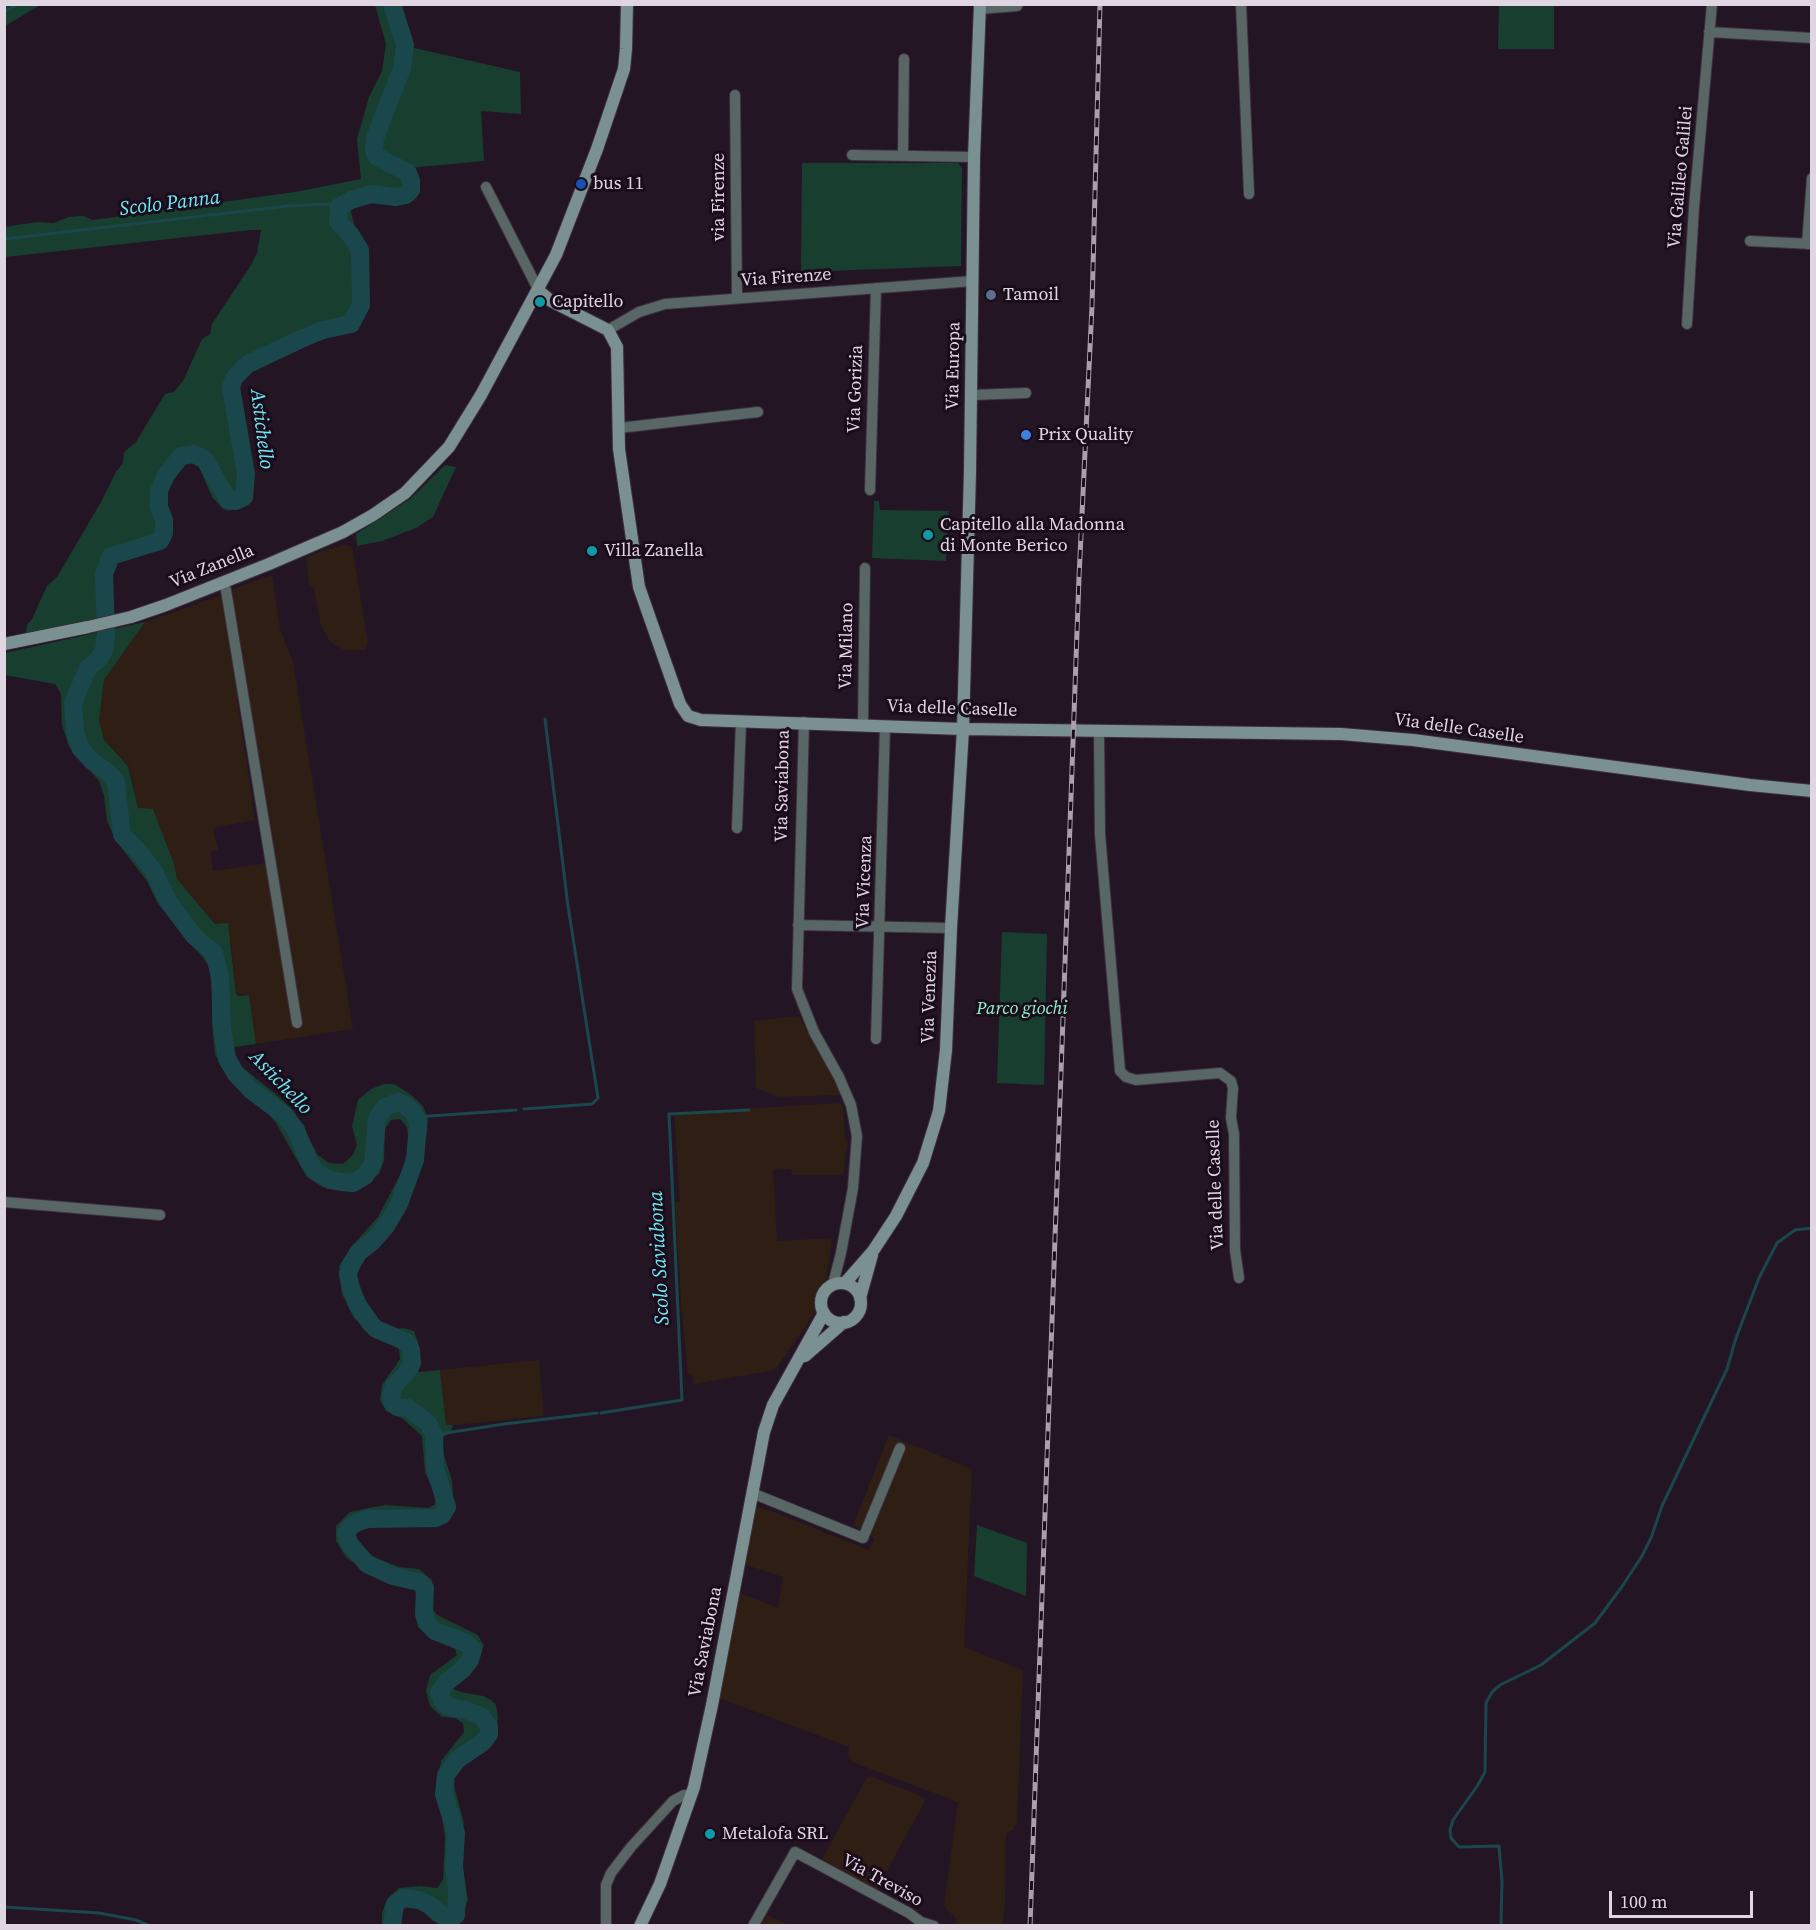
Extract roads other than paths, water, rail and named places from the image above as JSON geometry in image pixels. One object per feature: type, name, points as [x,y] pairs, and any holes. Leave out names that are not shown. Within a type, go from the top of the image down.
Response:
[{"type":"street","name":"Via Zanella","points":[[4,644],[131,616],[223,583],[306,548],[373,515],[405,494],[449,447],[539,291],[556,255],[624,69],[627,4]]},
{"type":"street","points":[[980,7],[1017,6],[1018,4]]},
{"type":"street","points":[[1241,4],[1249,194]]},
{"type":"street","name":"Via Galileo Galilei","points":[[1687,324],[1694,207],[1712,4]]},
{"type":"street","name":"Via Europa","points":[[963,729],[972,395],[974,157],[980,7]]},
{"type":"street","points":[[1709,32],[1812,38]]},
{"type":"street","points":[[903,156],[904,59]]},
{"type":"street","name":"via Firenze","points":[[735,95],[736,298]]},
{"type":"street","points":[[852,154],[974,157]]},
{"type":"street","points":[[1750,241],[1809,244],[1812,178]]},
{"type":"street","points":[[486,187],[539,291],[550,300],[608,330]]},
{"type":"street","name":"Via Firenze","points":[[608,330],[639,312],[665,304],[973,281]]},
{"type":"street","name":"Via Gorizia","points":[[870,490],[876,288]]},
{"type":"street","name":"Via Saviabona","points":[[608,330],[617,347],[619,449],[639,587],[680,704],[688,716],[701,720],[804,722],[797,989],[814,1032],[839,1077],[851,1105],[857,1136],[853,1188],[839,1284],[824,1293],[822,1298],[824,1313],[773,1405],[764,1432],[712,1704],[691,1796],[660,1884],[639,1926]]},
{"type":"street","points":[[972,395],[1026,393]]},
{"type":"street","points":[[619,428],[758,412]]},
{"type":"street","name":"Via Milano","points":[[862,725],[865,568]]},
{"type":"street","points":[[223,583],[297,1023]]},
{"type":"street","points":[[737,828],[741,721]]},
{"type":"street","name":"Via delle Caselle","points":[[804,722],[963,729],[1279,731],[1378,736],[1717,781],[1812,791]]},
{"type":"street","name":"Via Vicenza","points":[[876,1039],[885,726]]},
{"type":"street","name":"Via Venezia","points":[[839,1284],[873,1251],[896,1216],[923,1163],[939,1111],[946,1050],[963,729]]},
{"type":"street","name":"Via delle Caselle","points":[[1099,731],[1100,834],[1120,1071],[1126,1077],[1136,1080],[1220,1073],[1231,1081],[1233,1088],[1235,1250],[1239,1278]]},
{"type":"street","points":[[798,925],[951,928]]},
{"type":"street","points":[[4,1202],[160,1215]]},
{"type":"street","name":"Via Venezia","points":[[860,1298],[873,1251]]},
{"type":"street","points":[[797,1363],[844,1322],[855,1316],[861,1305],[855,1288],[839,1284]]},
{"type":"street","points":[[824,1313],[835,1321],[844,1322]]},
{"type":"street","points":[[752,1493],[863,1538],[900,1448]]},
{"type":"street","points":[[606,1926],[606,1886],[611,1873],[631,1847],[673,1801],[684,1795],[691,1796]]},
{"type":"street","name":"Via Treviso","points":[[753,1926],[795,1852],[920,1924],[934,1926]]},
{"type":"waterway","points":[[4,12],[19,4]]},
{"type":"waterway","name":"Astichello","points":[[392,4],[405,45],[402,68],[375,138],[374,151],[376,156],[408,173],[411,190],[406,195],[396,197],[371,194],[351,200],[339,207],[338,222],[350,234],[360,250],[361,305],[351,324],[323,330],[301,339],[248,364],[234,378],[231,387],[246,474],[244,497],[236,501],[228,500],[205,460],[194,454],[181,456],[166,475],[159,491],[159,507],[164,520],[164,533],[160,541],[111,556],[104,574],[106,634],[104,650],[99,659],[88,668],[73,703],[75,732],[81,749],[116,782],[122,835],[153,870],[168,901],[194,936],[214,953],[220,976],[222,1027],[227,1059],[236,1074],[251,1090],[284,1115],[296,1130],[315,1171],[330,1180],[341,1182],[353,1183],[365,1176],[373,1163],[377,1118],[385,1107],[398,1102],[405,1105],[414,1113],[418,1123],[415,1160],[399,1204],[386,1226],[372,1242],[359,1252],[348,1274],[357,1304],[371,1324],[376,1329],[408,1343],[411,1350],[412,1363],[394,1386],[391,1395],[392,1402],[397,1407],[408,1408],[428,1423],[434,1435],[435,1468],[447,1507],[442,1515],[436,1518],[368,1519],[351,1526],[346,1533],[349,1543],[367,1564],[393,1576],[419,1582],[425,1588],[424,1614],[428,1624],[435,1631],[466,1643],[473,1650],[470,1660],[463,1669],[446,1683],[439,1693],[443,1702],[449,1707],[481,1716],[489,1726],[489,1734],[483,1742],[457,1760],[446,1775],[444,1794],[456,1833],[454,1867],[457,1891],[456,1915],[450,1919],[445,1918],[430,1905],[419,1900],[404,1898],[395,1904],[392,1926]]},
{"type":"waterway","name":"Scolo Panna","points":[[4,239],[288,206],[331,204],[339,207]]},
{"type":"waterway","points":[[524,1109],[592,1104],[598,1098],[568,906],[545,719]]},
{"type":"waterway","points":[[416,1117],[516,1110]]},
{"type":"waterway","name":"Scolo Saviabona","points":[[601,1413],[682,1400],[669,1114],[749,1110]]},
{"type":"waterway","points":[[1501,1926],[1502,1881],[1499,1846],[1459,1847],[1451,1838],[1450,1830],[1453,1820],[1485,1772],[1486,1703],[1492,1692],[1500,1685],[1541,1665],[1595,1623],[1621,1588],[1651,1538],[1662,1506],[1727,1369],[1759,1278],[1777,1243],[1795,1230],[1812,1228]]},
{"type":"waterway","name":"Scolo Saviabona","points":[[434,1439],[446,1433],[597,1413]]},
{"type":"waterway","points":[[4,1907],[99,1913],[136,1920],[150,1926]]},
{"type":"railway","points":[[1030,1926],[1079,577],[1092,306],[1100,4]]},
{"type":"place","name":"bus 11","points":[[581,184]]},
{"type":"place","name":"Tamoil","points":[[991,295]]},
{"type":"place","name":"Capitello","points":[[540,302]]},
{"type":"place","name":"Prix Quality","points":[[1026,435]]},
{"type":"place","name":"Capitello alla Madonna di Monte Berico","points":[[928,535]]},
{"type":"place","name":"Villa Zanella","points":[[592,551]]},
{"type":"place","name":"Metalofa SRL","points":[[710,1834]]},
{"type":"park label","name":"Parco giochi","points":[[1022,1009]]}]
